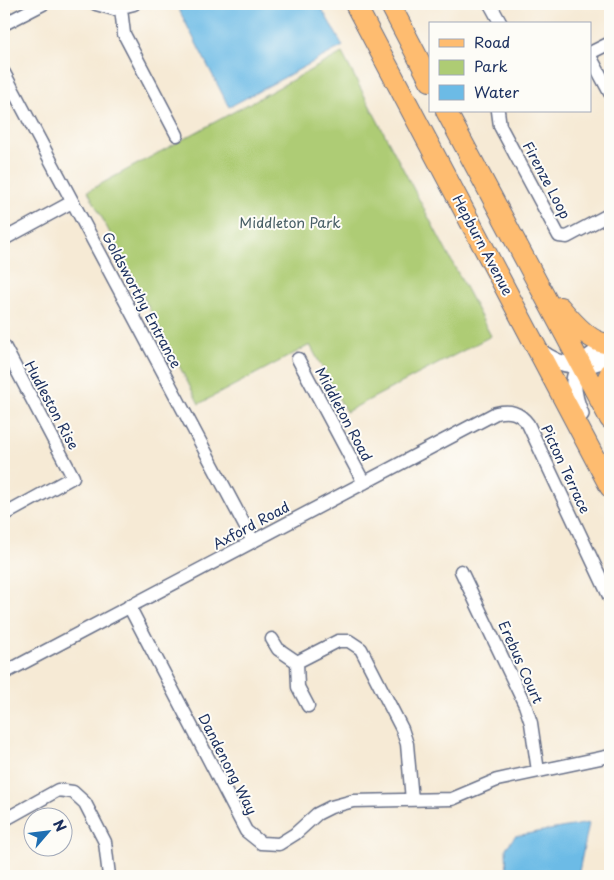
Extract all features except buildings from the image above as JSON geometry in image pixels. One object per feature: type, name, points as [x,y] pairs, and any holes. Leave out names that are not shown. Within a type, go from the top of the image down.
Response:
[{"type":"main road","name":"Hepburn Avenue","points":[[355,4],[610,486]]},
{"type":"main road","points":[[390,4],[429,79]]},
{"type":"main road","points":[[447,112],[610,419]]},
{"type":"main road","points":[[524,259],[576,326],[600,342],[610,344]]},
{"type":"main road","points":[[599,398],[610,373]]},
{"type":"street","points":[[4,24],[43,4]]},
{"type":"street","points":[[96,4],[121,8],[134,4]]},
{"type":"street","points":[[490,4],[500,22]]},
{"type":"street","points":[[121,8],[124,34],[177,136]]},
{"type":"street","points":[[592,54],[610,43]]},
{"type":"street","points":[[592,59],[610,93]]},
{"type":"street","name":"Goldsworthy Entrance","points":[[6,81],[253,541]]},
{"type":"street","name":"Firenze Loop","points":[[497,113],[500,126],[559,236],[567,237],[610,214]]},
{"type":"street","points":[[4,239],[72,202]]},
{"type":"street","points":[[610,344],[592,354],[573,379],[574,398],[610,486]]},
{"type":"street","name":"Hudleston Rise","points":[[4,346],[9,370],[73,477],[4,515]]},
{"type":"street","points":[[540,351],[560,364],[598,364],[610,357]]},
{"type":"street","name":"Middleton Road","points":[[298,359],[364,483]]},
{"type":"street","name":"Axford Road","points":[[4,673],[496,414],[515,413]]},
{"type":"street","name":"Picton Terrace","points":[[515,413],[523,417],[531,430],[610,598]]},
{"type":"street","name":"Erebus Court","points":[[461,571],[525,706],[530,723],[538,771]]},
{"type":"street","name":"Dandenong Way","points":[[129,606],[246,830],[261,843],[279,844],[295,834],[317,814],[331,807],[353,801],[452,799],[498,780],[610,756]]},
{"type":"street","points":[[272,639],[278,649],[297,662]]},
{"type":"street","points":[[297,662],[338,641],[349,641],[361,649],[402,729],[407,744],[412,800]]},
{"type":"street","points":[[297,662],[298,687],[308,706]]},
{"type":"street","points":[[4,820],[58,790],[73,792],[85,803],[105,842],[109,876]]},
{"type":"green space","name":"Middleton Park","points":[[342,53],[491,336],[346,412],[310,345],[199,404],[88,191]]},
{"type":"water","points":[[176,4],[319,4],[343,46],[229,107]]},
{"type":"water","points":[[589,823],[578,876],[507,876],[506,848],[515,836]]}]
